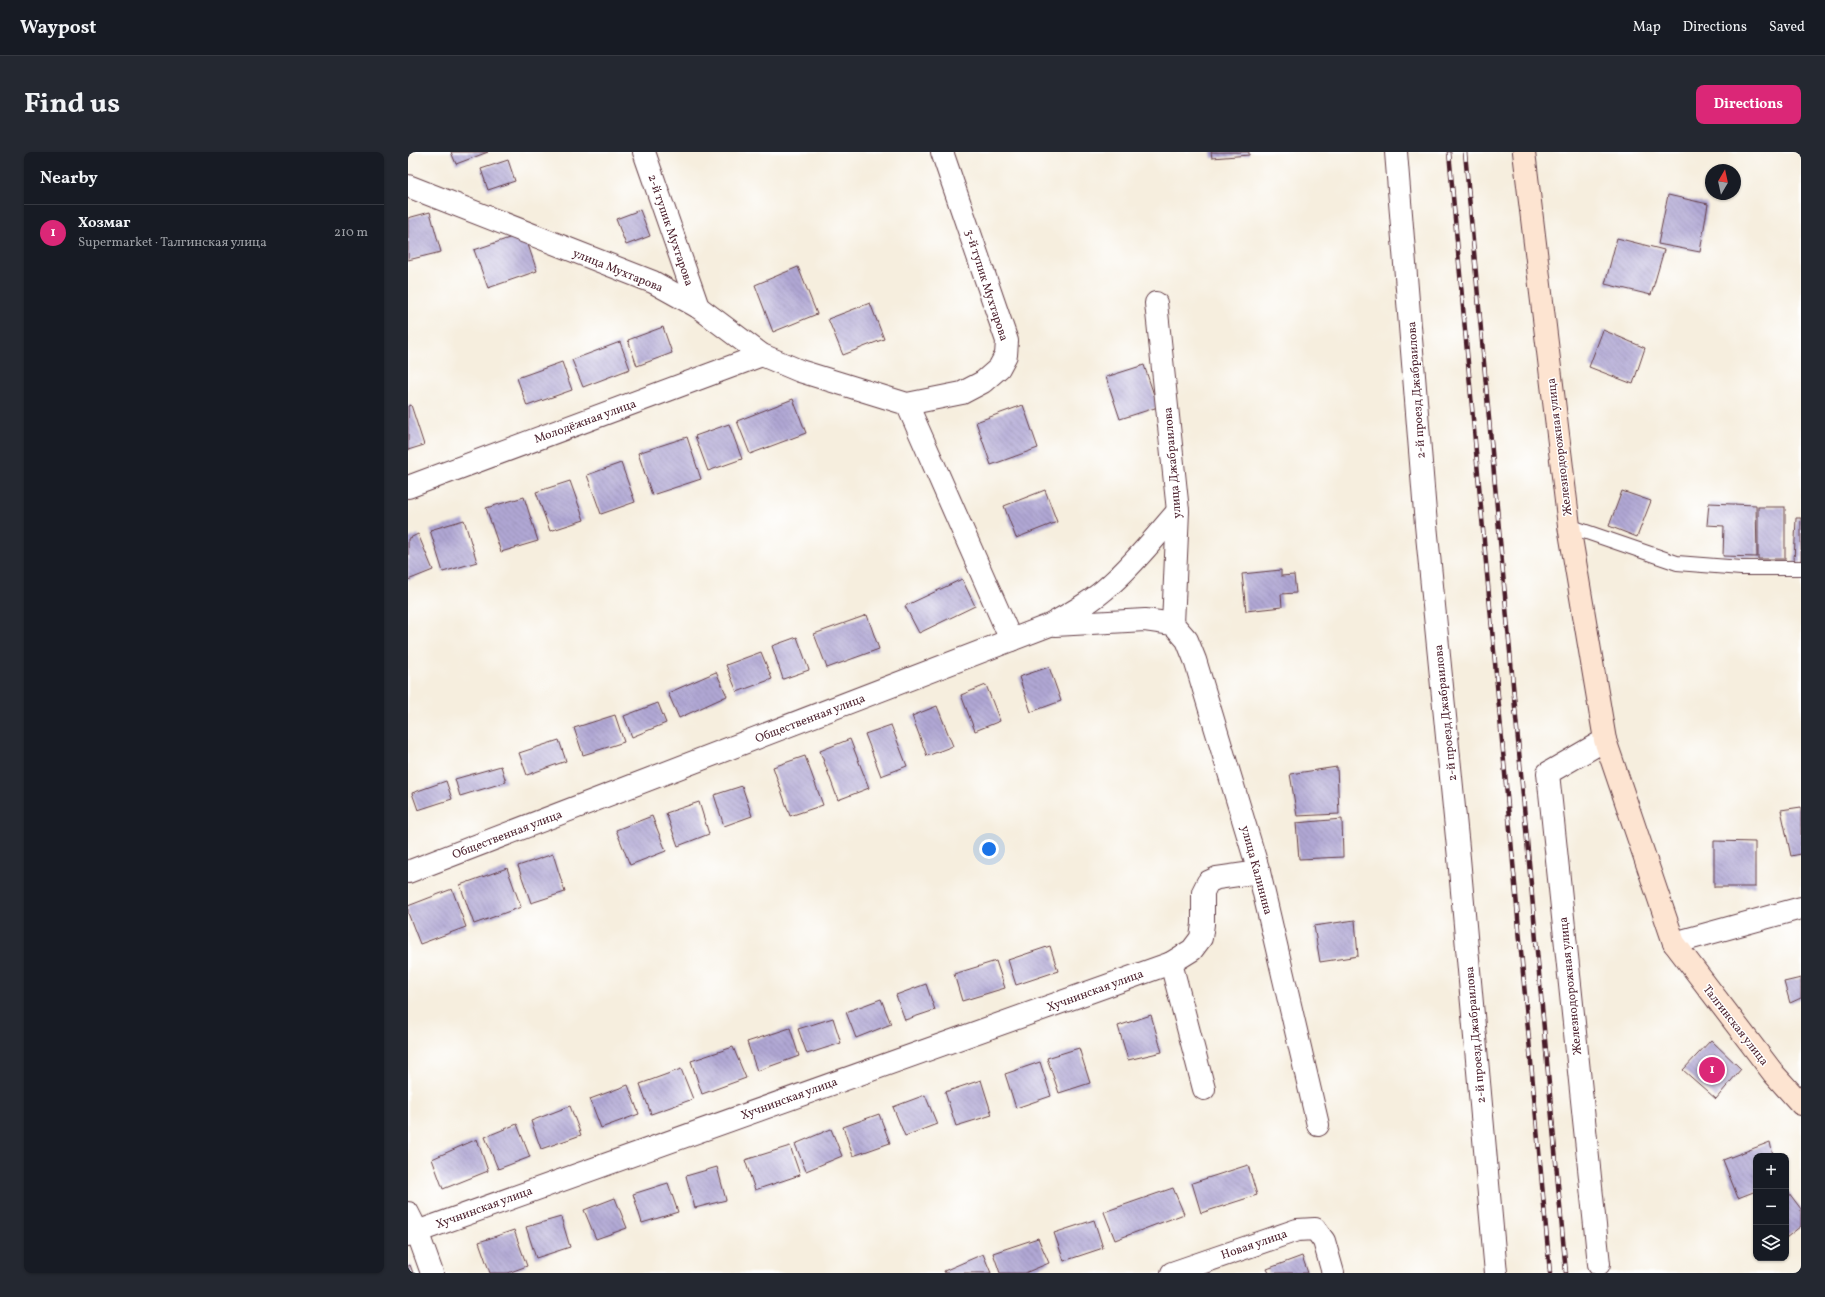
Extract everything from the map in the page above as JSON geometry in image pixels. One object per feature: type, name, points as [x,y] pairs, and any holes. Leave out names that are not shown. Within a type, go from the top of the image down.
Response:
[{"type":"street","name":"2-й тупик Мухтарова","points":[[644,152],[698,307]]},
{"type":"street","name":"3-й тупик Мухтарова","points":[[907,404],[962,393],[983,382],[999,368],[1006,355],[1007,341],[942,152]]},
{"type":"street","name":"2-й проезд Джабраилова","points":[[1396,152],[1426,525],[1459,858],[1496,1273]]},
{"type":"street","name":"Железнодорожная улица","points":[[1524,152],[1569,526],[1605,740],[1674,943]]},
{"type":"street","name":"улица Мухтарова","points":[[408,186],[652,282],[698,307],[762,355],[800,371],[907,404]]},
{"type":"street","name":"улица Джабраилова","points":[[1156,303],[1178,512],[1173,624]]},
{"type":"street","name":"Молодёжная улица","points":[[408,487],[762,355]]},
{"type":"street","points":[[907,404],[1011,640]]},
{"type":"street","name":"Общественная улица","points":[[408,872],[1050,625],[1082,606],[1110,585],[1131,565],[1178,512]]},
{"type":"street","points":[[1050,625],[1146,620],[1173,624]]},
{"type":"street","name":"улица Калинина","points":[[1173,624],[1188,640],[1195,660],[1259,872],[1318,1125]]},
{"type":"street","name":"Железнодорожная улица","points":[[1599,1264],[1548,773],[1605,740]]},
{"type":"street","name":"Хучнинская улица","points":[[411,1226],[1171,963],[1192,950],[1201,938],[1203,924],[1203,892],[1208,882],[1217,878],[1259,872]]},
{"type":"street","points":[[1674,943],[1801,908]]},
{"type":"street","name":"Талгинская улица","points":[[1674,943],[1774,1074],[1801,1104]]},
{"type":"street","points":[[1171,963],[1204,1090]]},
{"type":"street","points":[[411,1226],[432,1273]]},
{"type":"street","name":"Новая улица","points":[[1172,1273],[1297,1230],[1315,1229],[1324,1241],[1333,1273]]},
{"type":"lane","points":[[1569,526],[1677,563],[1741,568],[1801,568]]},
{"type":"building","points":[[451,152],[488,152],[456,164]]},
{"type":"building","points":[[1211,152],[1249,152],[1249,155],[1212,158]]},
{"type":"building","points":[[508,160],[515,181],[488,190],[481,169]]},
{"type":"building","points":[[1668,195],[1708,204],[1700,252],[1658,244]]},
{"type":"building","points":[[640,210],[650,236],[626,245],[616,219]]},
{"type":"building","points":[[430,212],[441,252],[408,260],[408,218]]},
{"type":"building","points":[[524,233],[537,271],[488,288],[474,250]]},
{"type":"building","points":[[1617,238],[1664,250],[1651,295],[1605,284]]},
{"type":"building","points":[[798,267],[817,314],[773,332],[755,285]]},
{"type":"building","points":[[870,303],[884,339],[843,355],[828,319]]},
{"type":"building","points":[[663,327],[672,353],[637,366],[628,340]]},
{"type":"building","points":[[1603,330],[1645,348],[1633,384],[1589,367]]},
{"type":"building","points":[[620,342],[630,369],[583,387],[572,360]]},
{"type":"building","points":[[562,362],[572,390],[527,406],[517,378]]},
{"type":"building","points":[[1144,365],[1158,407],[1120,419],[1106,377]]},
{"type":"building","points":[[793,399],[806,433],[750,454],[737,421]]},
{"type":"building","points":[[411,405],[424,445],[408,450],[408,406]]},
{"type":"building","points":[[1023,405],[1038,448],[991,465],[976,422]]},
{"type":"building","points":[[729,424],[742,459],[708,471],[695,436]]},
{"type":"building","points":[[687,437],[701,479],[652,495],[638,453]]},
{"type":"building","points":[[621,463],[635,502],[601,514],[587,475]]},
{"type":"building","points":[[570,481],[584,520],[550,531],[536,492]]},
{"type":"building","points":[[1045,490],[1057,522],[1016,538],[1004,506]]},
{"type":"building","points":[[1622,491],[1651,501],[1637,537],[1609,526]]},
{"type":"building","points":[[524,497],[538,541],[501,552],[486,508]]},
{"type":"building","points":[[1709,503],[1756,505],[1757,557],[1723,556],[1724,526],[1707,525]]},
{"type":"building","points":[[1758,507],[1785,507],[1785,559],[1758,559]]},
{"type":"building","points":[[1796,518],[1801,518],[1801,563],[1794,562]]},
{"type":"building","points":[[464,520],[477,562],[443,572],[430,530]]},
{"type":"building","points":[[418,534],[433,570],[408,580],[408,539]]},
{"type":"building","points":[[1281,570],[1281,576],[1294,575],[1296,593],[1281,594],[1282,607],[1246,611],[1242,574]]},
{"type":"building","points":[[962,579],[975,606],[919,633],[905,606]]},
{"type":"building","points":[[867,615],[879,649],[827,668],[814,634]]},
{"type":"building","points":[[797,637],[809,670],[783,679],[772,646]]},
{"type":"building","points":[[761,652],[772,679],[737,692],[726,665]]},
{"type":"building","points":[[1049,667],[1061,701],[1031,712],[1019,677]]},
{"type":"building","points":[[716,672],[727,696],[679,718],[668,693]]},
{"type":"building","points":[[986,685],[1000,721],[975,731],[961,695]]},
{"type":"building","points":[[658,703],[666,723],[632,737],[624,716]]},
{"type":"building","points":[[937,706],[953,746],[927,756],[912,716]]},
{"type":"building","points":[[615,715],[624,742],[583,755],[574,728]]},
{"type":"building","points":[[891,725],[907,766],[881,776],[865,734]]},
{"type":"building","points":[[850,739],[869,788],[838,800],[820,751]]},
{"type":"building","points":[[559,740],[566,761],[527,775],[519,753]]},
{"type":"building","points":[[805,756],[823,805],[790,816],[773,767]]},
{"type":"building","points":[[501,766],[506,782],[460,796],[455,779]]},
{"type":"building","points":[[1337,767],[1339,814],[1297,816],[1290,774]]},
{"type":"building","points":[[446,781],[452,799],[418,810],[412,793]]},
{"type":"building","points":[[742,786],[752,816],[724,826],[714,795]]},
{"type":"building","points":[[699,802],[709,834],[678,846],[666,813]]},
{"type":"building","points":[[1801,807],[1801,854],[1791,856],[1781,810]]},
{"type":"building","points":[[652,816],[666,851],[630,865],[616,830]]},
{"type":"building","points":[[1342,819],[1343,857],[1299,859],[1296,823]]},
{"type":"building","points":[[1714,841],[1755,842],[1755,887],[1714,887]]},
{"type":"building","points":[[553,854],[565,892],[531,903],[518,866]]},
{"type":"building","points":[[507,868],[521,907],[474,924],[460,885]]},
{"type":"building","points":[[452,889],[466,927],[420,944],[408,913],[408,906]]},
{"type":"building","points":[[1355,920],[1358,956],[1320,962],[1314,926]]},
{"type":"building","points":[[1050,946],[1058,971],[1016,985],[1008,960]]},
{"type":"building","points":[[996,961],[1005,988],[962,1001],[954,974]]},
{"type":"building","points":[[1801,978],[1801,998],[1790,1003],[1784,982]]},
{"type":"building","points":[[926,984],[935,1010],[905,1020],[896,995]]},
{"type":"building","points":[[881,999],[891,1024],[856,1038],[846,1012]]},
{"type":"building","points":[[1151,1015],[1162,1052],[1128,1060],[1118,1026]]},
{"type":"building","points":[[833,1018],[841,1043],[807,1054],[798,1029]]},
{"type":"building","points":[[790,1028],[799,1056],[757,1071],[747,1042]]},
{"type":"building","points":[[1711,1040],[1741,1069],[1716,1099],[1683,1070]]},
{"type":"building","points":[[733,1047],[746,1078],[702,1094],[691,1061]]},
{"type":"building","points":[[1079,1048],[1090,1083],[1059,1093],[1047,1058]]},
{"type":"building","points":[[1040,1062],[1051,1096],[1016,1108],[1005,1074]]},
{"type":"building","points":[[681,1069],[693,1099],[651,1114],[640,1084]]},
{"type":"building","points":[[981,1080],[992,1115],[956,1126],[945,1092]]},
{"type":"building","points":[[628,1085],[639,1114],[601,1128],[590,1099]]},
{"type":"building","points":[[925,1095],[937,1124],[905,1136],[893,1107]]},
{"type":"building","points":[[570,1106],[581,1135],[541,1149],[531,1121]]},
{"type":"building","points":[[879,1114],[890,1143],[853,1156],[843,1127]]},
{"type":"building","points":[[517,1124],[530,1157],[498,1169],[485,1137]]},
{"type":"building","points":[[831,1129],[842,1156],[806,1171],[795,1144]]},
{"type":"building","points":[[477,1139],[488,1171],[443,1189],[432,1159]]},
{"type":"building","points":[[1770,1142],[1772,1153],[1753,1153],[1753,1192],[1738,1198],[1723,1160]]},
{"type":"building","points":[[790,1146],[800,1175],[755,1190],[745,1160]]},
{"type":"building","points":[[1248,1165],[1257,1195],[1201,1213],[1192,1183]]},
{"type":"building","points":[[717,1167],[726,1200],[695,1208],[686,1176]]},
{"type":"building","points":[[668,1183],[678,1212],[642,1223],[633,1194]]},
{"type":"building","points":[[1173,1188],[1184,1214],[1115,1240],[1104,1212]]},
{"type":"building","points":[[1789,1193],[1801,1209],[1801,1226],[1789,1236]]},
{"type":"building","points":[[615,1198],[627,1228],[596,1239],[584,1210]]},
{"type":"building","points":[[561,1217],[570,1247],[536,1258],[526,1227]]},
{"type":"building","points":[[1094,1220],[1103,1248],[1064,1261],[1054,1233]]},
{"type":"building","points":[[514,1230],[527,1266],[508,1273],[490,1273],[479,1242]]},
{"type":"building","points":[[1038,1238],[1049,1263],[1025,1273],[1000,1273],[993,1253]]},
{"type":"building","points":[[983,1254],[991,1273],[945,1273],[944,1271]]},
{"type":"building","points":[[1302,1256],[1308,1273],[1269,1273],[1267,1269]]},
{"type":"building","points":[[410,1265],[413,1273],[408,1273],[408,1266]]},
{"type":"railway","points":[[1449,152],[1550,1273]]},
{"type":"railway","points":[[1465,152],[1566,1273]]},
{"type":"place","name":"Хозмаг","points":[[1712,1070]]}]
